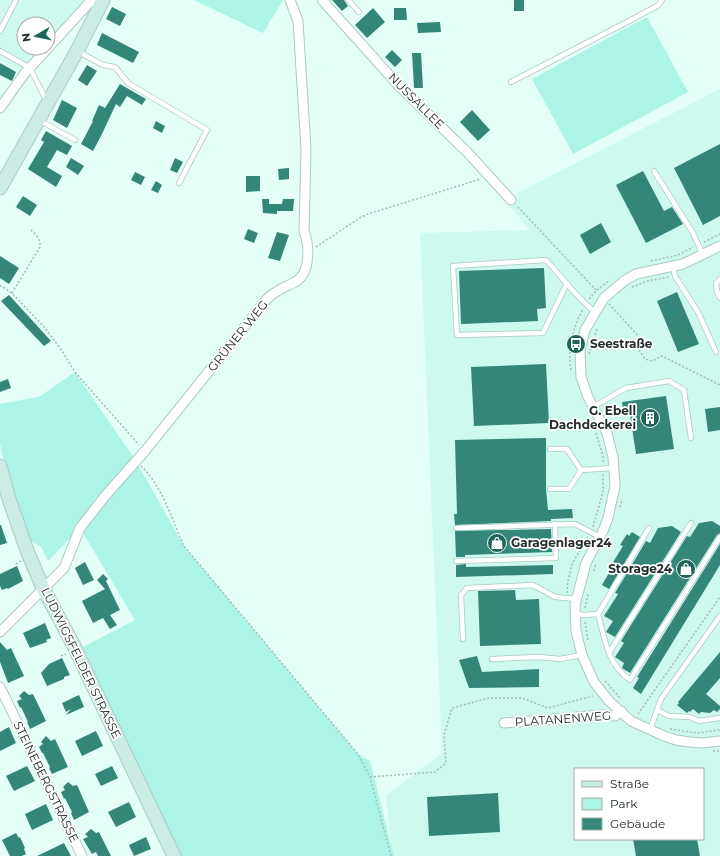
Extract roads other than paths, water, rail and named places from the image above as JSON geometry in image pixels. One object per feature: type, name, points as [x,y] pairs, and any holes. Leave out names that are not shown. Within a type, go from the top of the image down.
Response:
[{"type":"street","points":[[56,39],[89,3],[95,0]]},
{"type":"street","points":[[0,188],[104,0]]},
{"type":"street","name":"GRÜNER WEG","points":[[0,632],[64,568],[80,528],[266,300],[275,292],[300,279],[306,266],[308,255],[307,239],[304,230],[306,150],[298,22],[290,0]]},
{"type":"street","name":"NUSSALLEE","points":[[322,0],[399,86],[468,153],[511,200]]},
{"type":"street","points":[[0,108],[41,56]]},
{"type":"street","points":[[720,246],[683,264],[636,274],[614,288],[607,301],[594,312],[585,330],[580,351],[581,377],[593,407],[607,433],[613,457],[615,486],[608,518],[586,563],[576,599],[580,614],[576,631],[582,655],[590,673],[600,690],[609,701],[631,721],[651,726],[676,740],[702,743],[720,741]]},
{"type":"street","name":"LUDWIGSFELDER STRASSE","points":[[0,466],[9,499],[28,553],[174,856]]},
{"type":"street","name":"STEINEBERGSTRASSE","points":[[0,687],[82,856]]},
{"type":"street","name":"PLATANENWEG","points":[[504,723],[602,715],[610,717],[615,716],[621,711]]},
{"type":"lane","points":[[0,31],[16,0]]},
{"type":"lane","points":[[348,0],[359,12]]},
{"type":"lane","points":[[511,82],[652,9],[662,0]]},
{"type":"lane","points":[[0,51],[30,68],[47,103]]},
{"type":"lane","points":[[77,51],[103,65],[115,67],[128,83],[207,130],[179,184]]},
{"type":"lane","points":[[38,119],[75,140]]},
{"type":"lane","points":[[654,171],[693,233],[703,254]]},
{"type":"lane","points":[[567,283],[543,334],[457,335],[453,266],[546,260],[594,312]]},
{"type":"lane","points":[[673,266],[675,276],[698,312],[716,352]]},
{"type":"lane","points":[[720,279],[716,284],[720,298]]},
{"type":"lane","points":[[593,407],[626,388],[669,381],[684,390],[691,438]]},
{"type":"lane","points":[[550,449],[567,449],[582,470]]},
{"type":"lane","points":[[582,470],[614,468]]},
{"type":"lane","points":[[550,489],[569,489],[582,470]]},
{"type":"lane","points":[[609,653],[691,523]]},
{"type":"lane","points":[[456,562],[556,558],[555,524]]},
{"type":"lane","points":[[456,528],[575,524],[600,537]]},
{"type":"lane","points":[[650,528],[598,614],[611,660],[622,675],[630,680],[720,537]]},
{"type":"lane","points":[[463,639],[461,595],[467,588],[533,585],[555,598],[576,599]]},
{"type":"lane","points":[[580,614],[598,614]]},
{"type":"lane","points":[[651,726],[664,694],[720,616]]},
{"type":"lane","points":[[492,659],[538,657],[560,659],[582,655]]},
{"type":"lane","points":[[657,710],[669,716],[690,717],[699,721],[720,718]]},
{"type":"place","name":"Seestraße","points":[[576,344]]},
{"type":"place","name":"G. Ebell Dachdeckerei","points":[[650,418]]},
{"type":"place","name":"Garagenlager24","points":[[497,543]]},
{"type":"place","name":"Storage24","points":[[686,569]]}]
